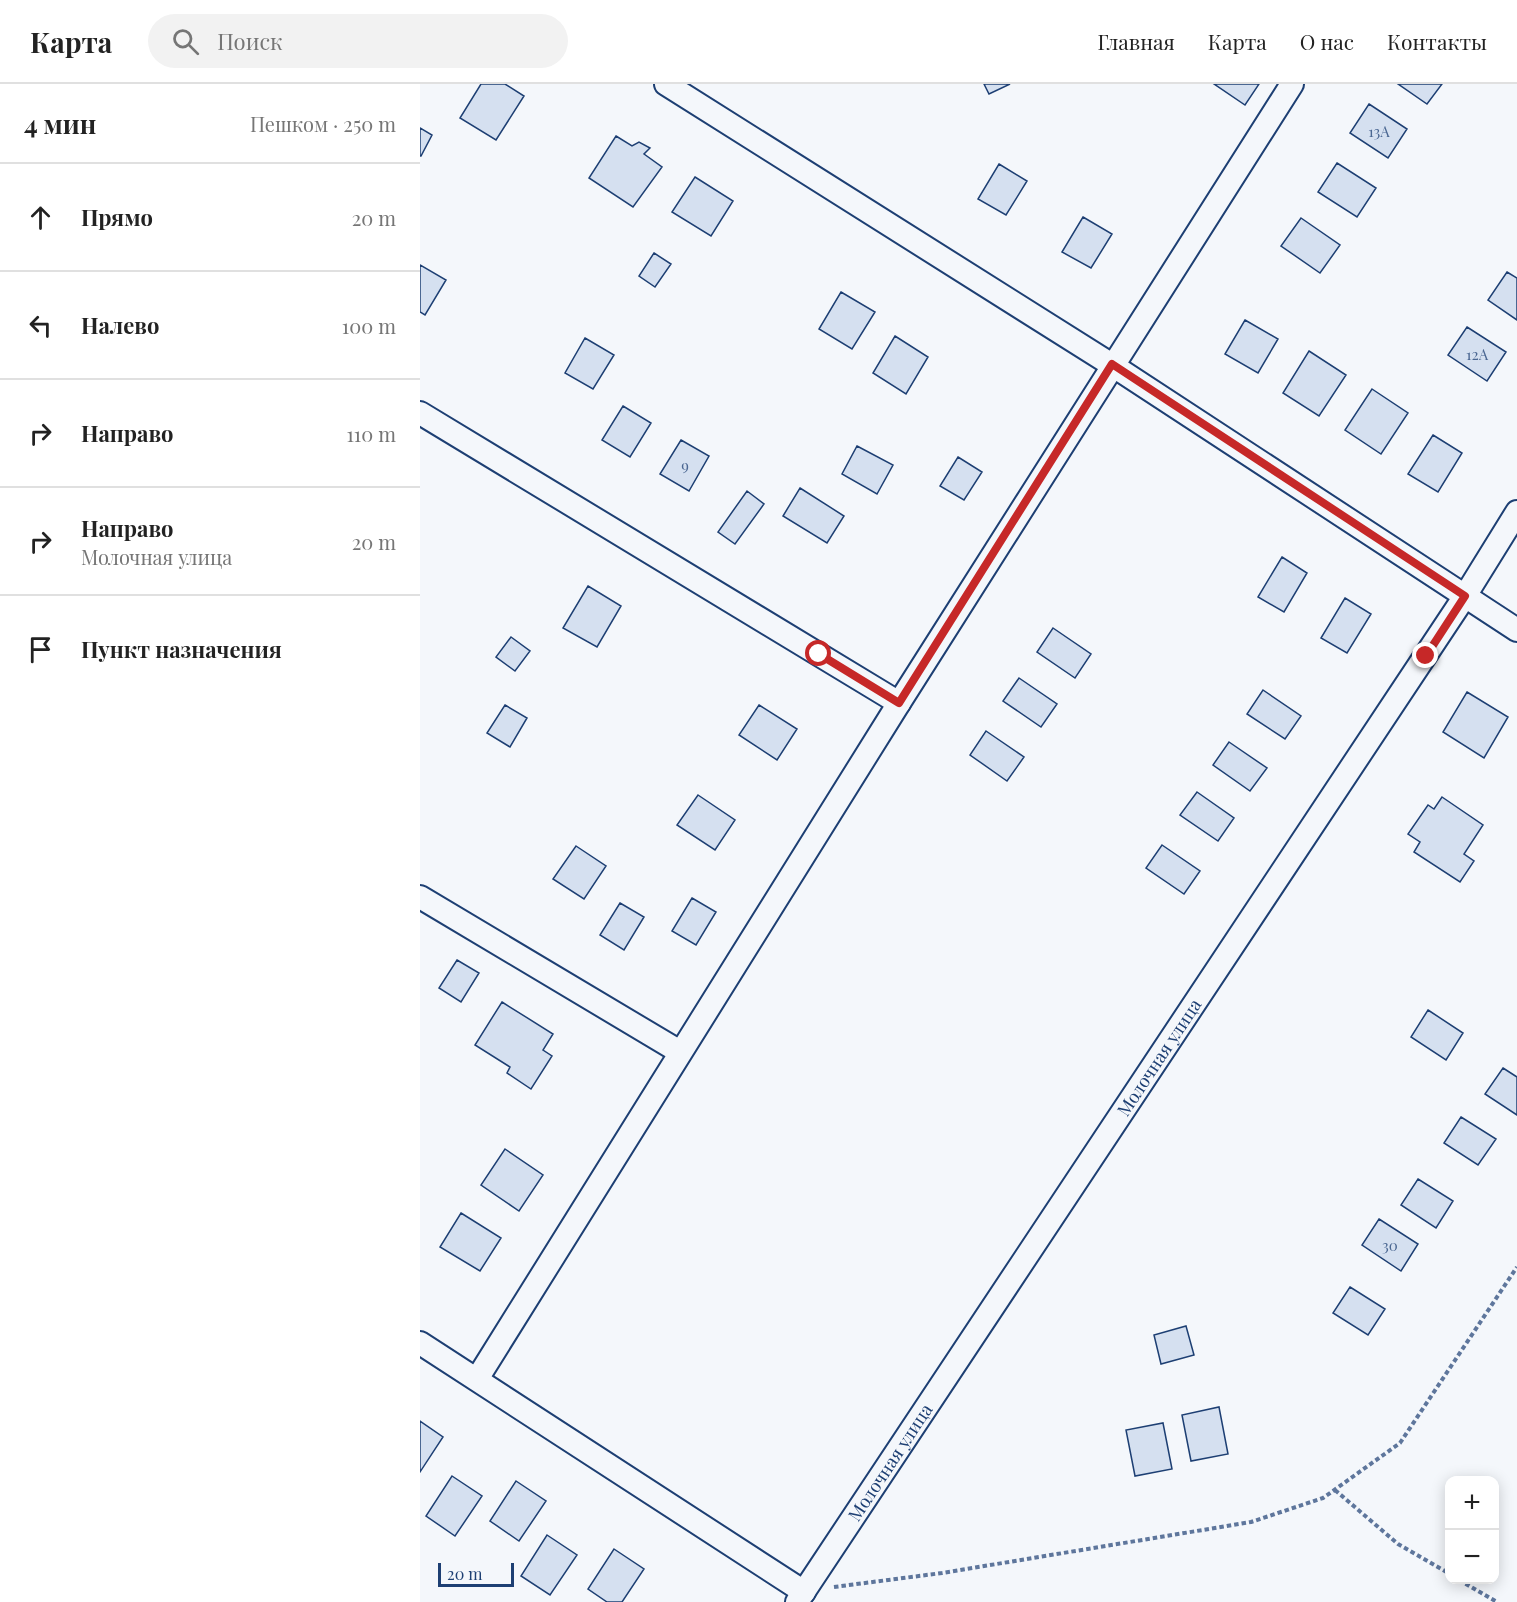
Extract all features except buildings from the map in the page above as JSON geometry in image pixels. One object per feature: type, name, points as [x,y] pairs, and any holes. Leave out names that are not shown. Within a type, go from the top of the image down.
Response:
[{"type":"street","points":[[666,84],[1112,364],[1517,630]]},
{"type":"street","points":[[477,1379],[1112,364],[1292,84]]},
{"type":"street","points":[[420,413],[899,703]]},
{"type":"street","name":"Молочная улица","points":[[800,1597],[1465,596],[1517,512]]},
{"type":"street","points":[[420,897],[680,1052]]},
{"type":"street","points":[[420,1342],[800,1597]]},
{"type":"path","points":[[800,1597],[1251,1522],[1323,1498],[1400,1443],[1517,1267]]},
{"type":"path","points":[[1335,1490],[1398,1544],[1445,1572]]},
{"type":"path","points":[[1466,1584],[1497,1602]]},
{"type":"route","points":[[819,654],[899,703],[1112,364],[1465,596],[1426,656]]}]
